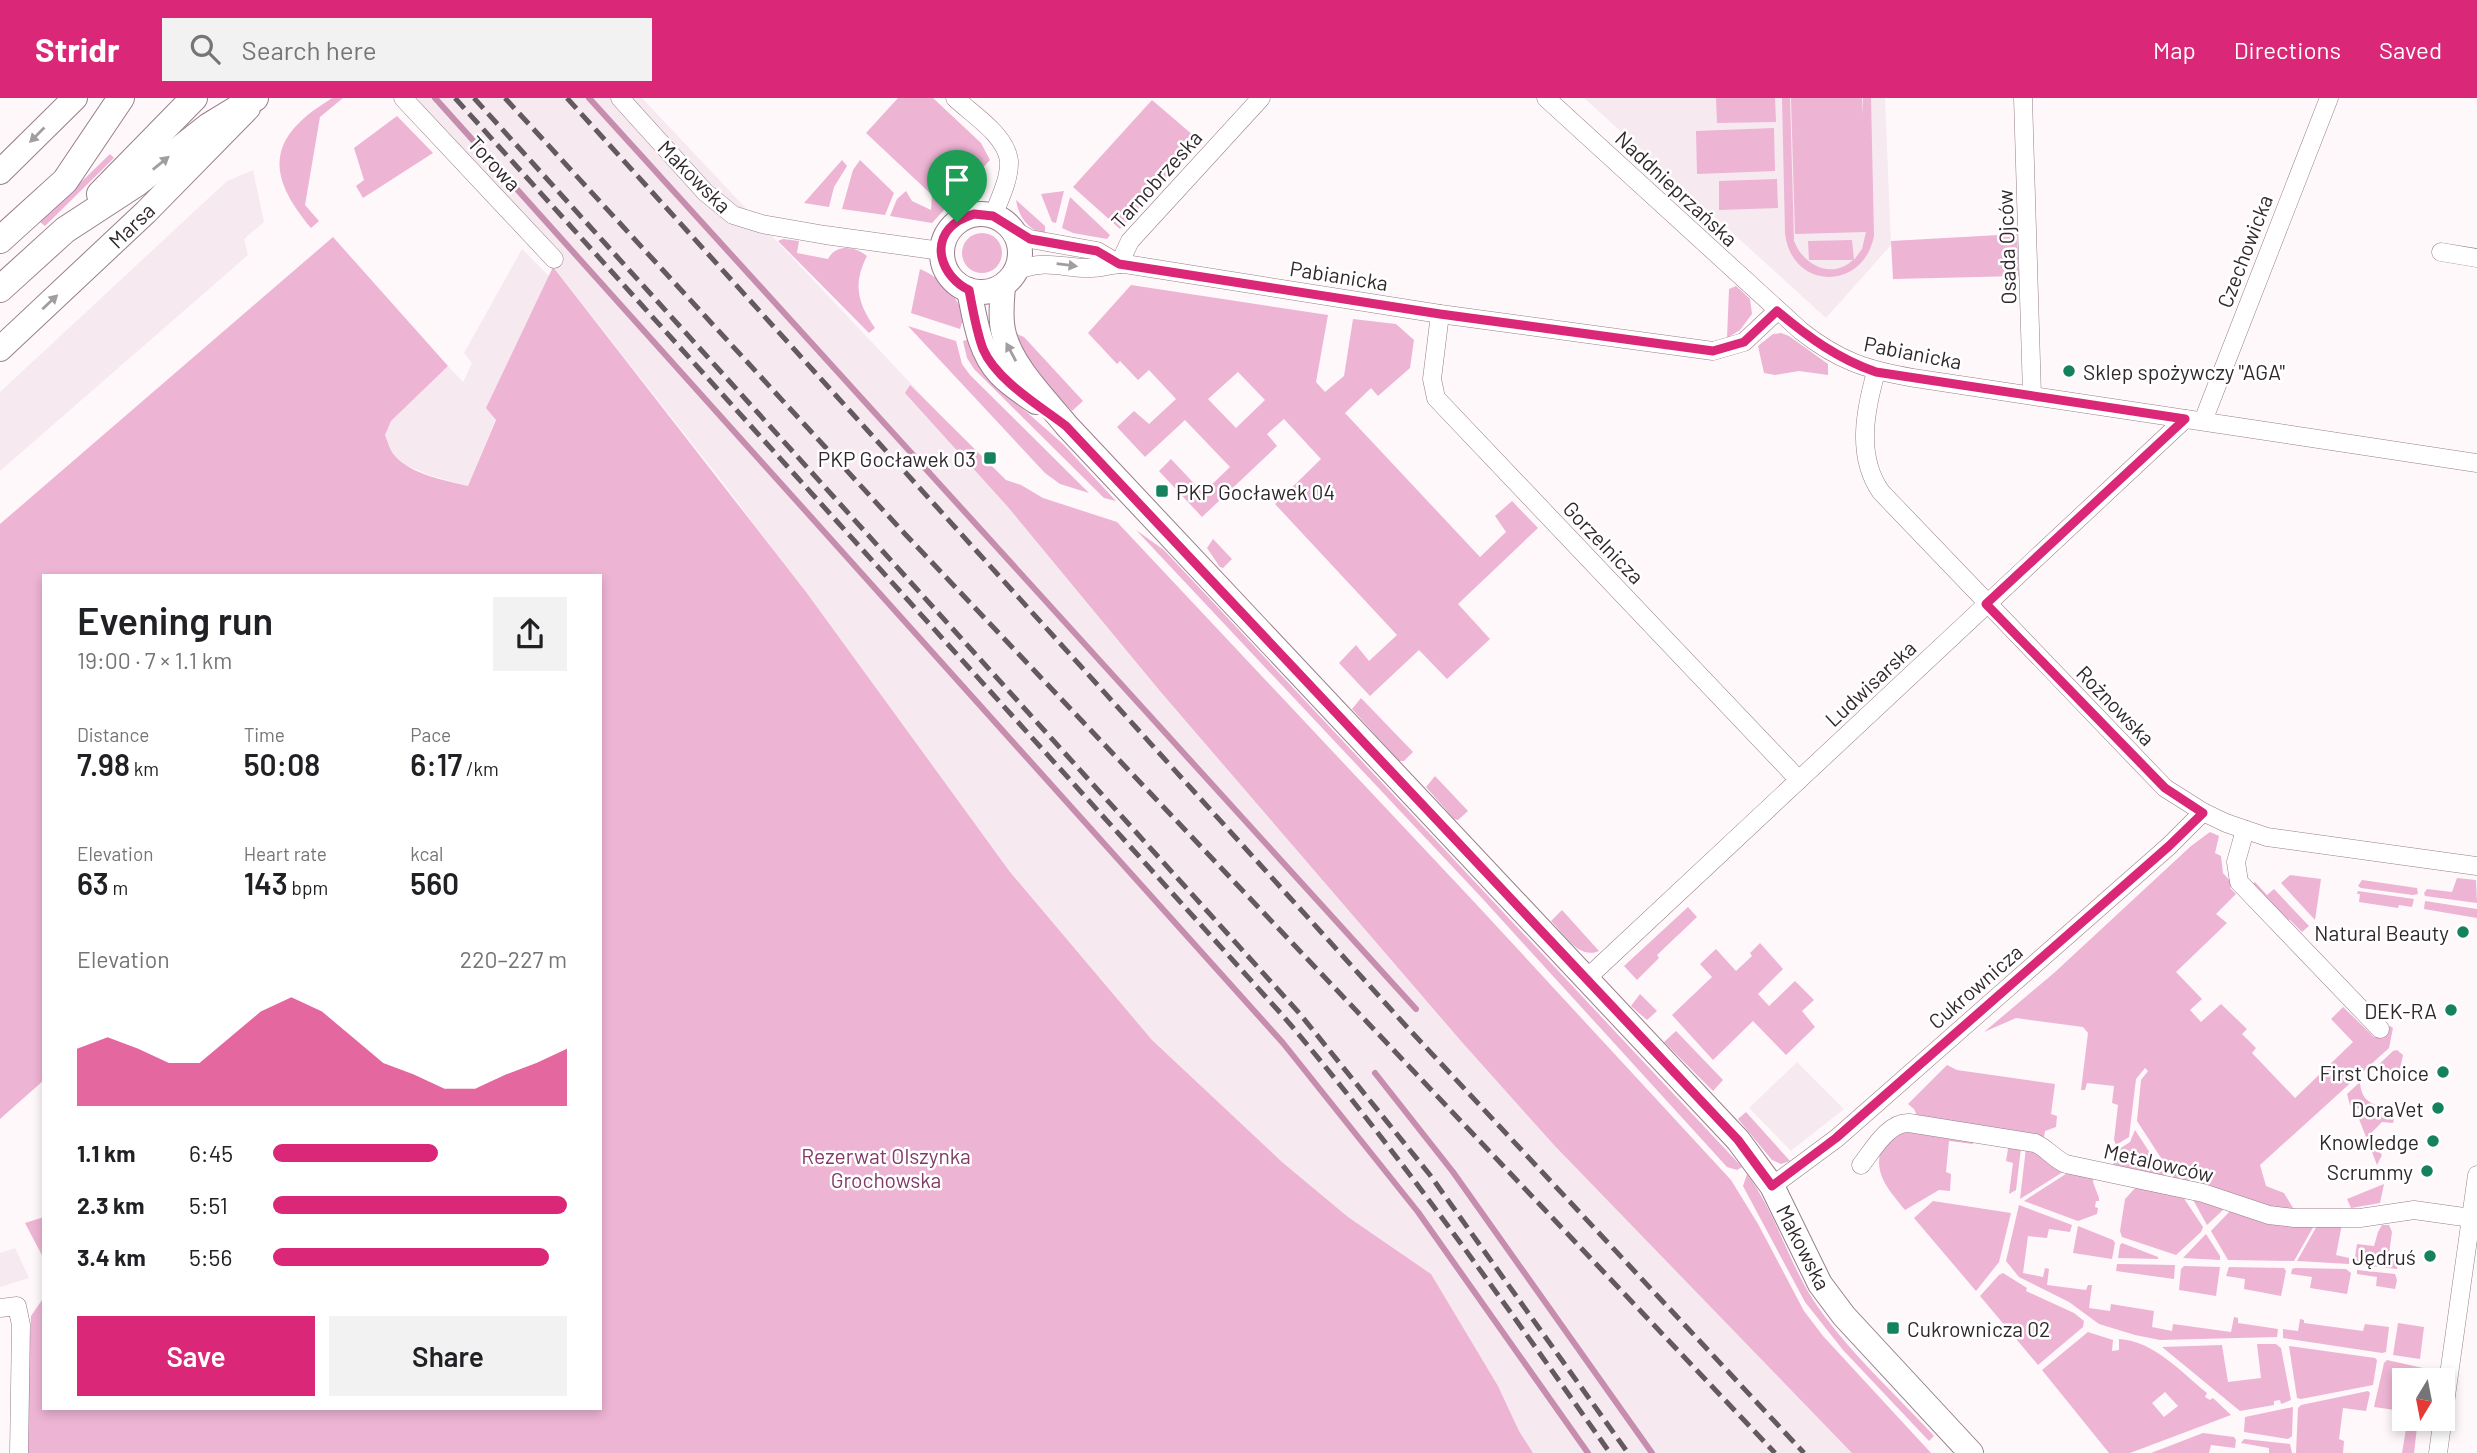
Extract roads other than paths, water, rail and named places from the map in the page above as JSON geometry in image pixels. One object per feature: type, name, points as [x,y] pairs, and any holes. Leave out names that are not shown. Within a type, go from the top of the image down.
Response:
[{"type":"main road","points":[[65,181],[121,98]]},
{"type":"main road","points":[[0,240],[65,181],[142,98]]},
{"type":"main road","name":"Marsa","points":[[65,230],[194,98]]},
{"type":"main road","points":[[0,289],[65,230],[137,183],[209,126],[256,98]]},
{"type":"street","points":[[0,172],[75,98]]},
{"type":"street","name":"Marsa","points":[[0,349],[146,212],[256,98]]},
{"type":"street","name":"Torowa","points":[[402,98],[554,259]]},
{"type":"street","name":"Makowska","points":[[620,98],[705,192],[733,215],[785,228],[891,246],[941,251]]},
{"type":"street","points":[[955,98],[998,137],[1006,152],[1008,168],[1003,222]]},
{"type":"street","name":"Tarnobrzeska","points":[[1119,264],[1130,241],[1261,98]]},
{"type":"street","name":"Naddnieprzańska","points":[[1546,98],[1777,311]]},
{"type":"street","name":"Osada Ojców","points":[[2023,98],[2032,395]]},
{"type":"street","name":"Czechowicka","points":[[2194,420],[2329,98]]},
{"type":"street","points":[[974,214],[1003,222],[1019,242],[1020,250],[1009,278],[986,292],[969,290],[950,277],[944,267],[941,251],[945,237],[957,222],[974,214]]},
{"type":"street","name":"Pabianicka","points":[[1003,222],[1030,239],[1097,251],[1119,264]]},
{"type":"street","points":[[2441,252],[2477,258]]},
{"type":"street","name":"Pabianicka","points":[[1009,278],[1030,265],[1047,263],[1092,268],[1119,264],[1440,314],[1713,351],[1744,342],[1777,311],[1826,349],[1876,372],[2477,463]]},
{"type":"street","name":"Makowska","points":[[1009,278],[1002,329],[1007,345],[1014,359],[1066,426],[1738,1140],[1772,1186],[1820,1284],[1844,1316],[1971,1453]]},
{"type":"street","name":"Makowska","points":[[969,290],[984,349],[991,363],[1002,376],[1066,426]]},
{"type":"street","name":"Gorzelnicza","points":[[1440,314],[1432,379],[1436,398],[1800,780]]},
{"type":"street","name":"Rożnowska","points":[[1876,372],[1870,394],[1865,442],[1867,463],[1873,482],[1986,604],[2165,788],[2203,813],[2267,837],[2477,866]]},
{"type":"street","name":"Ludwisarska","points":[[1586,979],[1986,604],[2194,420]]},
{"type":"street","name":"Cukrownicza","points":[[1772,1186],[1836,1138],[2169,846],[2203,813]]},
{"type":"street","points":[[2245,830],[2236,862],[2239,881],[2380,1030]]},
{"type":"street","name":"Metalowców","points":[[1861,1166],[1894,1126],[1902,1122],[2035,1143],[2066,1164],[2203,1193],[2269,1215],[2339,1220],[2418,1210],[2472,1218]]},
{"type":"street","points":[[2438,1453],[2477,1174]]},
{"type":"street","points":[[9,1307],[22,1332],[19,1453]]},
{"type":"waterway","points":[[435,98],[1283,1043],[1418,1212],[1588,1453]]},
{"type":"waterway","points":[[589,98],[1416,1009]]},
{"type":"waterway","points":[[1375,1073],[1453,1172],[1652,1453]]},
{"type":"railway","points":[[455,98],[1284,1017],[1411,1177],[1610,1453]]},
{"type":"railway","points":[[474,98],[1300,1014],[1430,1175],[1628,1453]]},
{"type":"railway","points":[[505,98],[905,534],[1775,1453]]},
{"type":"railway","points":[[567,98],[1406,1026],[1804,1453]]},
{"type":"place","name":"Sklep spożywczy \"AGA\"","points":[[2069,371]]},
{"type":"place","name":"PKP Gocławek 03","points":[[990,458]]},
{"type":"place","name":"PKP Gocławek 04","points":[[1162,491]]},
{"type":"place","name":"Natural Beauty","points":[[2463,932]]},
{"type":"place","name":"DEK-RA","points":[[2451,1010]]},
{"type":"place","name":"First Choice","points":[[2443,1072]]},
{"type":"place","name":"DoraVet","points":[[2438,1108]]},
{"type":"place","name":"Knowledge","points":[[2433,1141]]},
{"type":"place","name":"Scrummy","points":[[2427,1171]]},
{"type":"place","name":"Jędruś","points":[[2430,1256]]},
{"type":"place","name":"Cukrownicza 02","points":[[1893,1328]]},
{"type":"park label","name":"Rezerwat Olszynka Grochowska","points":[[886,1167]]}]
